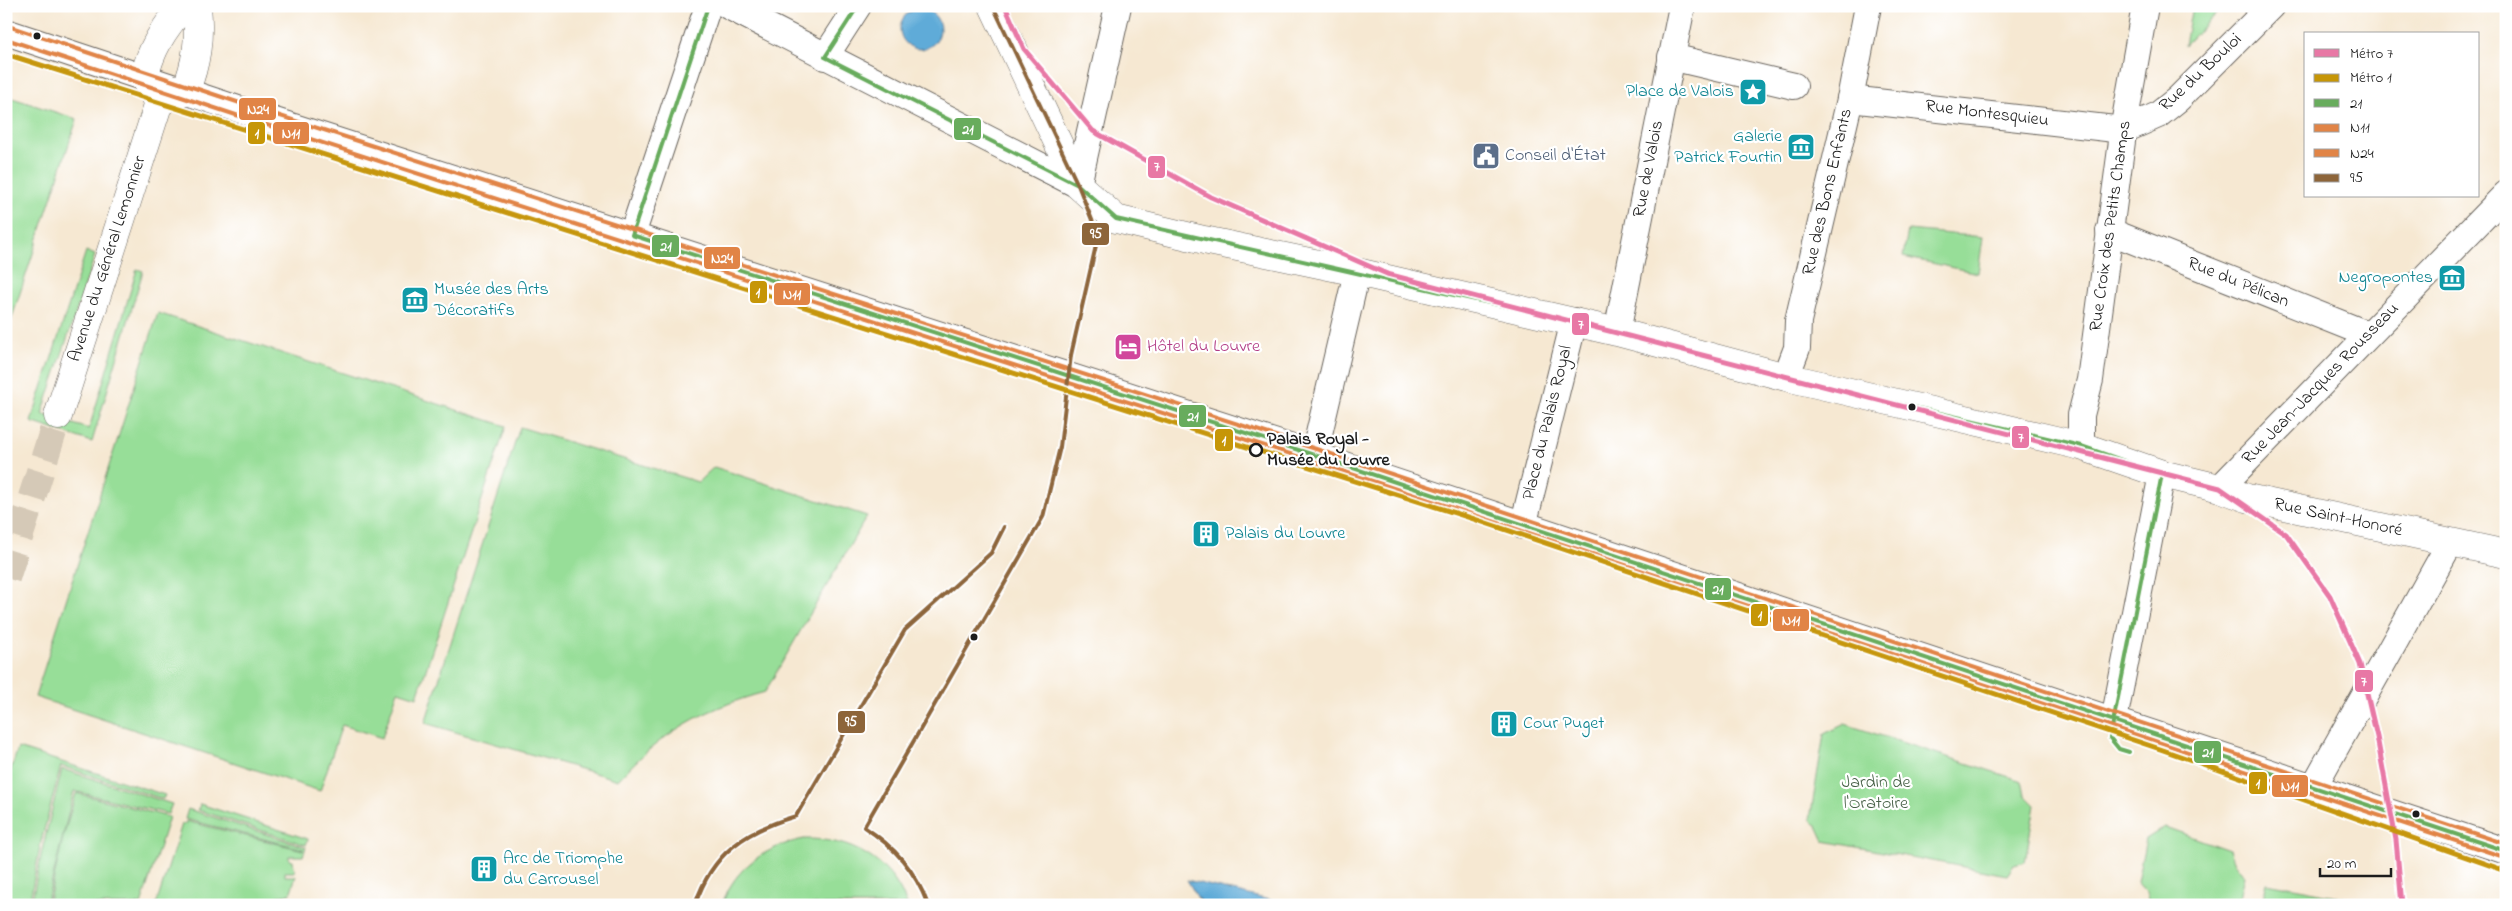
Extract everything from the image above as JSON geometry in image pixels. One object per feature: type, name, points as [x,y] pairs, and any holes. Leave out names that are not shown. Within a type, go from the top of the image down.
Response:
[{"type":"street","points":[[184,6],[169,22],[149,55],[144,78],[159,102],[185,92],[194,70],[198,41],[197,6]]},
{"type":"street","points":[[632,235],[708,6]]},
{"type":"street","name":"Rue Saint-Honoré","points":[[728,6],[1078,186],[1116,219],[1574,321],[1786,376],[2081,446],[2162,474],[2220,488],[2247,498],[2506,554]]},
{"type":"street","points":[[826,57],[858,6]]},
{"type":"street","points":[[994,6],[1078,186]]},
{"type":"street","points":[[1078,186],[1118,6]]},
{"type":"street","name":"Rue de Valois","points":[[1617,332],[1682,6]]},
{"type":"street","name":"Rue des Bons Enfants","points":[[1786,376],[1797,348],[1798,321],[1850,99],[1868,6]]},
{"type":"street","name":"Rue Croix des Petits Champs","points":[[2081,446],[2081,415],[2090,380],[2109,231],[2145,6]]},
{"type":"street","name":"Rue du Bouloi","points":[[2124,130],[2158,115],[2178,99],[2271,6]]},
{"type":"street","points":[[6,32],[185,92],[1314,455],[1522,526],[2314,786],[2506,851]]},
{"type":"street","points":[[1671,57],[1794,86]]},
{"type":"street","name":"Rue Montesquieu","points":[[1850,99],[2124,130]]},
{"type":"street","name":"Avenue du Général Lemonnier","points":[[58,416],[159,102]]},
{"type":"street","name":"Rue Jean-Jacques Rousseau","points":[[2220,488],[2367,334],[2506,194]]},
{"type":"street","name":"Rue du Pélican","points":[[2109,231],[2367,334]]},
{"type":"street","points":[[1314,455],[1357,272]]},
{"type":"street","name":"Place du Palais Royal","points":[[1522,526],[1574,321]]},
{"type":"street","points":[[2114,720],[2162,474]]},
{"type":"street","points":[[2314,786],[2450,543]]},
{"type":"green space","points":[[2192,6],[2223,6],[2185,45]]},
{"type":"green space","points":[[6,96],[77,119],[6,336]]},
{"type":"green space","points":[[1908,230],[1983,237],[1978,273],[1903,257]]},
{"type":"green space","points":[[86,251],[95,255],[42,414],[89,429],[137,269],[143,271],[92,442],[31,422]]},
{"type":"green space","points":[[158,313],[506,426],[417,697],[398,691],[382,738],[342,725],[320,791],[35,697]]},
{"type":"green space","points":[[520,427],[698,482],[714,467],[867,516],[765,692],[722,706],[685,724],[651,748],[618,780],[425,723]]},
{"type":"green space","name":"Jardin de l'Oratoire","points":[[1845,724],[2022,781],[2025,795],[2035,805],[2025,862],[2014,865],[2007,875],[1824,841],[1817,826],[1810,819],[1824,734]]},
{"type":"green space","points":[[18,748],[165,795],[163,799],[61,766],[41,842],[29,905],[6,905],[6,785]]},
{"type":"green space","points":[[62,769],[172,804],[168,814],[74,791],[46,905],[31,905],[42,850]]},
{"type":"green space","points":[[76,793],[169,817],[141,905],[48,905],[63,837]]},
{"type":"green space","points":[[200,804],[308,839],[306,845],[198,810]]},
{"type":"green space","points":[[188,809],[306,847],[303,856],[289,856],[289,860],[293,861],[295,872],[285,872],[285,876],[296,876],[290,894],[279,896],[278,901],[289,899],[287,905],[156,905],[182,824],[185,824],[186,821],[303,850],[185,819]]},
{"type":"green space","points":[[2165,827],[2229,850],[2233,861],[2244,875],[2238,903],[2159,905],[2149,903],[2146,892],[2137,882],[2146,839]]},
{"type":"green space","points":[[804,839],[837,843],[867,855],[880,864],[891,876],[900,889],[907,905],[722,905],[727,892],[735,880],[743,869],[754,860],[777,847]]},
{"type":"green space","points":[[2267,883],[2384,905],[2261,905]]},
{"type":"water","points":[[924,9],[931,12],[937,18],[940,29],[939,37],[931,46],[924,49],[916,49],[909,46],[901,37],[900,25],[903,18],[912,10]]},
{"type":"water","points":[[1187,880],[1290,905],[1202,905]]},
{"type":"tunnel","points":[[6,578],[58,416]]},
{"type":"metro line","name":"7","points":[[1005,6],[1024,49],[1093,131],[1211,197],[1387,274],[2220,488],[2286,534],[2330,596],[2360,664],[2377,737],[2396,840],[2402,905]]},
{"type":"metro line","name":"1","points":[[6,54],[1471,518],[2163,750],[2506,871]]},
{"type":"transit line","name":"21","points":[[708,6],[632,235],[1314,455],[2506,851]]},
{"type":"transit line","name":"21","points":[[858,6],[825,57],[1078,185],[1116,219],[1596,327],[1786,377],[2081,446],[2162,474],[2110,738],[2119,749],[2129,752]]},
{"type":"transit line","name":"95","points":[[928,905],[917,881],[903,860],[864,827],[1043,517],[1060,447],[1071,355],[1097,241],[1094,225],[1078,185],[993,6]]},
{"type":"transit line","name":"N24","points":[[8,26],[246,105],[1316,449],[2506,844]]},
{"type":"transit line","name":"N11","points":[[6,39],[242,117],[1312,461],[2504,857]]},
{"type":"transit line","name":"95","points":[[695,905],[711,871],[733,847],[761,829],[796,816],[905,630],[991,553],[1004,527]]},
{"type":"place","name":"Place de Valois","points":[[1753,92]]},
{"type":"place","name":"Galerie Patrick Fourtin","points":[[1801,147]]},
{"type":"place","name":"Conseil d'État","points":[[1486,156]]},
{"type":"place","name":"Negropontes","points":[[2452,278]]},
{"type":"place","name":"Musée des Arts Décoratifs","points":[[415,300]]},
{"type":"place","name":"Hôtel du Louvre","points":[[1128,347]]},
{"type":"place","name":"Palais Royal - Musée du Louvre","points":[[1256,450]]},
{"type":"place","name":"Palais du Louvre","points":[[1206,534]]},
{"type":"place","name":"Cour Puget","points":[[1504,724]]},
{"type":"place","name":"Arc de Triomphe du Carrousel","points":[[484,869]]}]
